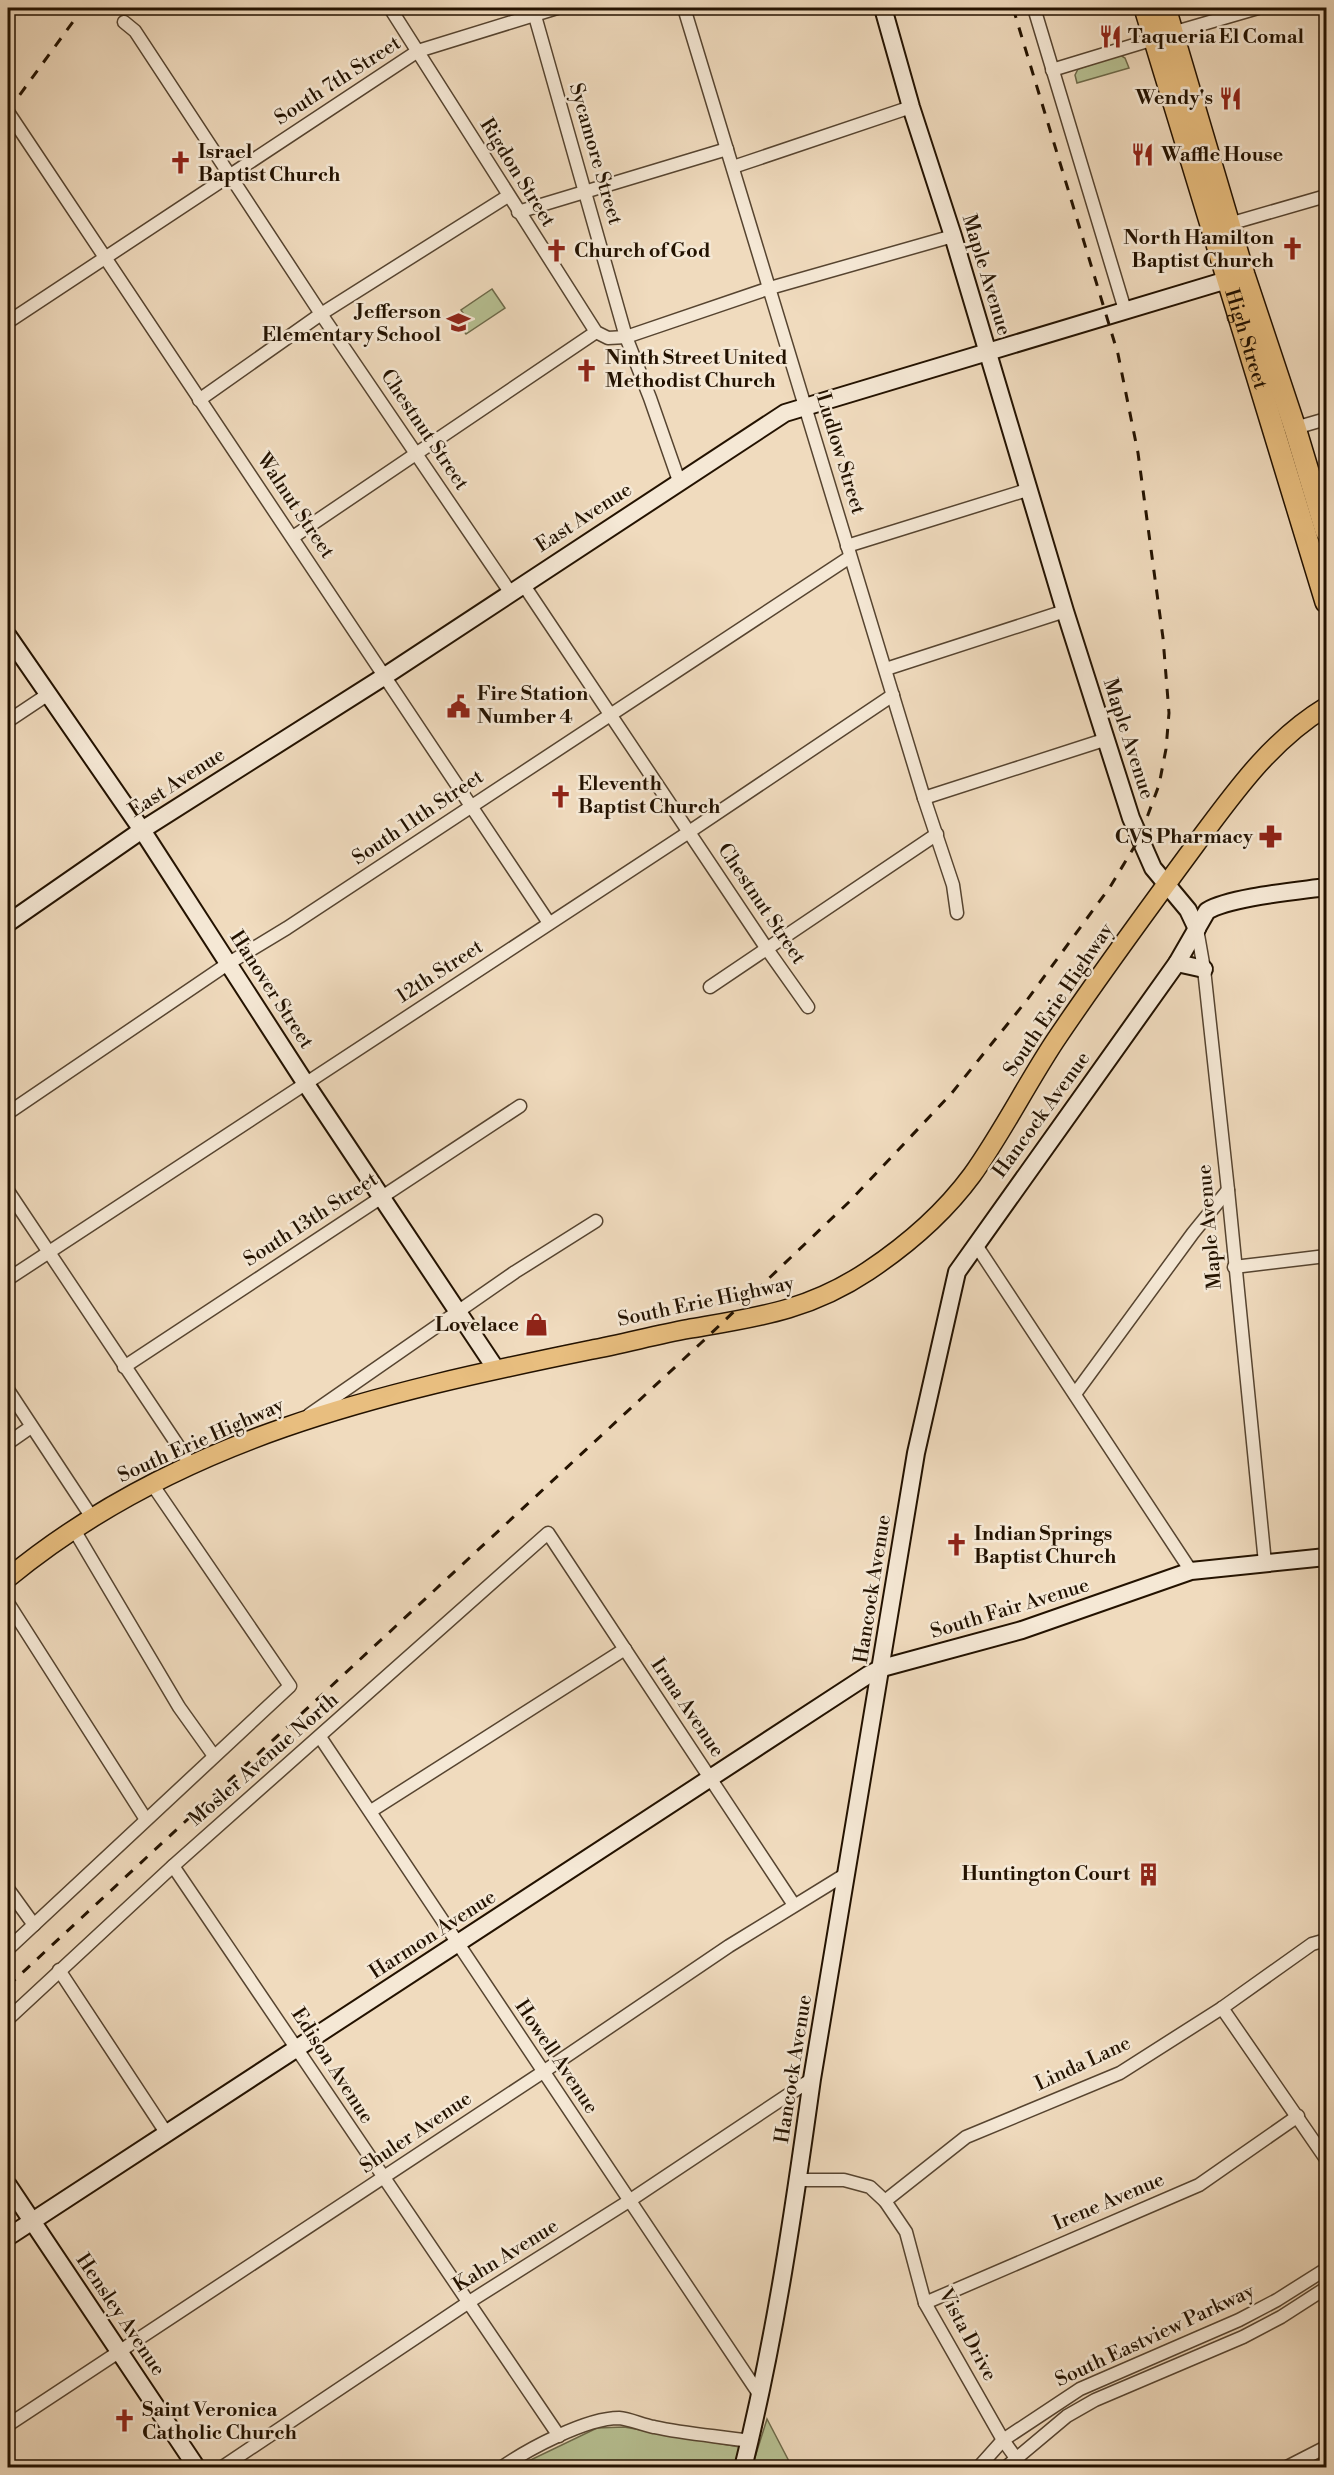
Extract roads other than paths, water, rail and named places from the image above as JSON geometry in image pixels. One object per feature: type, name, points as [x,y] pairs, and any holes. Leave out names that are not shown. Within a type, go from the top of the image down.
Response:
[{"type":"highway","name":"High Street","points":[[1152,10],[1168,41],[1229,224],[1236,277],[1295,428],[1326,531]]},
{"type":"highway","name":"High Street","points":[[1168,41],[1236,277],[1271,424],[1326,602]]},
{"type":"main road","name":"South Erie Highway","points":[[8,1578],[91,1516],[191,1465],[251,1439],[405,1390],[686,1330],[771,1315],[825,1297],[877,1265],[934,1217],[973,1174],[1052,1046],[1166,884],[1241,783],[1280,742],[1326,707]]},
{"type":"street","name":"Rigdon Street","points":[[390,8],[596,332]]},
{"type":"street","name":"South 7th Street","points":[[8,322],[418,51],[533,11],[557,8]]},
{"type":"street","name":"Ludlow Street","points":[[684,8],[848,551],[953,885],[957,913]]},
{"type":"street","name":"Maple Avenue","points":[[883,8],[911,107],[953,236],[1065,611],[1139,839],[1153,868],[1188,910],[1197,929],[1204,969],[1228,1190],[1264,1563]]},
{"type":"street","points":[[1034,8],[1125,310]]},
{"type":"street","points":[[1052,70],[1168,41],[1258,8]]},
{"type":"street","name":"Sycamore Street","points":[[533,11],[626,336],[679,481]]},
{"type":"street","name":"Chestnut Street","points":[[124,22],[135,31],[321,314],[417,453],[610,714],[808,1007]]},
{"type":"street","points":[[733,166],[911,107]]},
{"type":"street","name":"Walnut Street","points":[[8,112],[549,923]]},
{"type":"street","points":[[518,212],[727,149]]},
{"type":"street","points":[[199,400],[321,314],[508,196]]},
{"type":"street","points":[[1229,224],[1326,196]]},
{"type":"street","points":[[292,537],[596,332],[608,338],[626,336],[770,288],[953,236]]},
{"type":"street","name":"East Avenue","points":[[8,923],[142,830],[385,676],[784,413],[1236,277]]},
{"type":"street","points":[[1271,424],[1295,428],[1326,419]]},
{"type":"street","name":"South 11th Street","points":[[8,1113],[229,963],[287,928],[610,714],[848,551],[1030,489]]},
{"type":"street","points":[[886,669],[1065,611]]},
{"type":"street","name":"Hanover Street","points":[[8,636],[142,830],[306,1084],[496,1369]]},
{"type":"street","points":[[8,721],[47,694]]},
{"type":"street","name":"12th Street","points":[[8,1279],[689,832],[893,695]]},
{"type":"street","points":[[924,798],[1107,739]]},
{"type":"street","points":[[710,987],[937,834]]},
{"type":"street","name":"Hancock Avenue","points":[[744,2468],[761,2397],[798,2180],[812,2079],[916,1453],[957,1272],[1176,963],[1208,911],[1216,907],[1266,896],[1326,887]]},
{"type":"street","points":[[1176,963],[1204,969]]},
{"type":"street","name":"South 13th Street","points":[[124,1367],[520,1106]]},
{"type":"street","points":[[1075,1394],[1193,1233],[1228,1190]]},
{"type":"street","points":[[8,1191],[191,1465]]},
{"type":"street","points":[[299,1422],[404,1348],[596,1221]]},
{"type":"street","points":[[976,1245],[1191,1571]]},
{"type":"street","points":[[1234,1267],[1326,1256]]},
{"type":"street","points":[[8,1390],[91,1516]]},
{"type":"street","points":[[8,1443],[32,1428]]},
{"type":"street","points":[[8,1949],[145,1818],[290,1686],[152,1484]]},
{"type":"street","points":[[73,1528],[178,1707],[214,1756]]},
{"type":"street","name":"Irma Avenue","points":[[548,1533],[794,1905]]},
{"type":"street","name":"Mosler Avenue North","points":[[8,2019],[173,1866],[548,1533]]},
{"type":"street","name":"South Fair Avenue","points":[[882,1668],[1033,1627],[1191,1571],[1326,1557]]},
{"type":"street","points":[[8,1603],[145,1818]]},
{"type":"street","points":[[371,1811],[625,1649]]},
{"type":"street","name":"Harmon Avenue","points":[[8,2237],[849,1686],[882,1668]]},
{"type":"street","name":"Howell Avenue","points":[[320,1737],[761,2397]]},
{"type":"street","name":"Edison Avenue","points":[[173,1866],[559,2436]]},
{"type":"street","name":"Shuler Avenue","points":[[8,2425],[384,2178],[729,1946],[846,1874]]},
{"type":"street","points":[[8,1889],[34,1925]]},
{"type":"street","name":"Linda Lane","points":[[885,2201],[966,2137],[1120,2073],[1222,2008],[1312,1944],[1326,1940]]},
{"type":"street","points":[[59,1970],[167,2134]]},
{"type":"street","points":[[1222,2008],[1326,2158]]},
{"type":"street","name":"Kahn Avenue","points":[[221,2468],[469,2302],[629,2201],[812,2079]]},
{"type":"street","name":"Irene Avenue","points":[[925,2303],[1199,2185],[1298,2116]]},
{"type":"street","name":"Vista Drive","points":[[798,2180],[844,2180],[870,2187],[885,2201],[906,2232],[925,2303],[1003,2440],[1023,2468]]},
{"type":"street","name":"Hensley Avenue","points":[[8,2185],[197,2468]]},
{"type":"street","name":"South Eastview Parkway","points":[[978,2468],[1003,2440],[1080,2389],[1239,2320],[1326,2270]]},
{"type":"street","name":"South Eastview Parkway","points":[[1005,2468],[1015,2457],[1067,2416],[1095,2400],[1243,2337],[1281,2317],[1326,2288]]},
{"type":"street","points":[[501,2468],[517,2457],[559,2436],[599,2420],[620,2418],[654,2427],[750,2441]]},
{"type":"street","points":[[1285,2468],[1326,2447]]},
{"type":"railway","points":[[8,111],[83,8]]},
{"type":"railway","points":[[8,1986],[701,1343],[849,1202],[951,1094],[1027,1000],[1110,887],[1139,839],[1159,785],[1166,749],[1169,713],[1163,638],[1138,453],[1118,354],[1013,8]]},
{"type":"place","name":"Taqueria El Comal","points":[[1110,37]]},
{"type":"place","name":"Wendy's","points":[[1231,98]]},
{"type":"place","name":"Waffle House","points":[[1143,155]]},
{"type":"place","name":"Israel Baptist Church","points":[[180,163]]},
{"type":"place","name":"North Hamilton Baptist Church","points":[[1292,249]]},
{"type":"place","name":"Church of God","points":[[556,251]]},
{"type":"place","name":"Jefferson Elementary School","points":[[459,323]]},
{"type":"place","name":"Ninth Street United Methodist Church","points":[[587,370]]},
{"type":"place","name":"Fire Station Number 4","points":[[459,706]]},
{"type":"place","name":"Eleventh Baptist Church","points":[[560,796]]},
{"type":"place","name":"CVS Pharmacy","points":[[1271,837]]},
{"type":"place","name":"Lovelace","points":[[537,1325]]},
{"type":"place","name":"Indian Springs Baptist Church","points":[[956,1545]]},
{"type":"place","name":"Huntington Court","points":[[1148,1874]]},
{"type":"place","name":"Saint Veronica Catholic Church","points":[[124,2421]]}]
